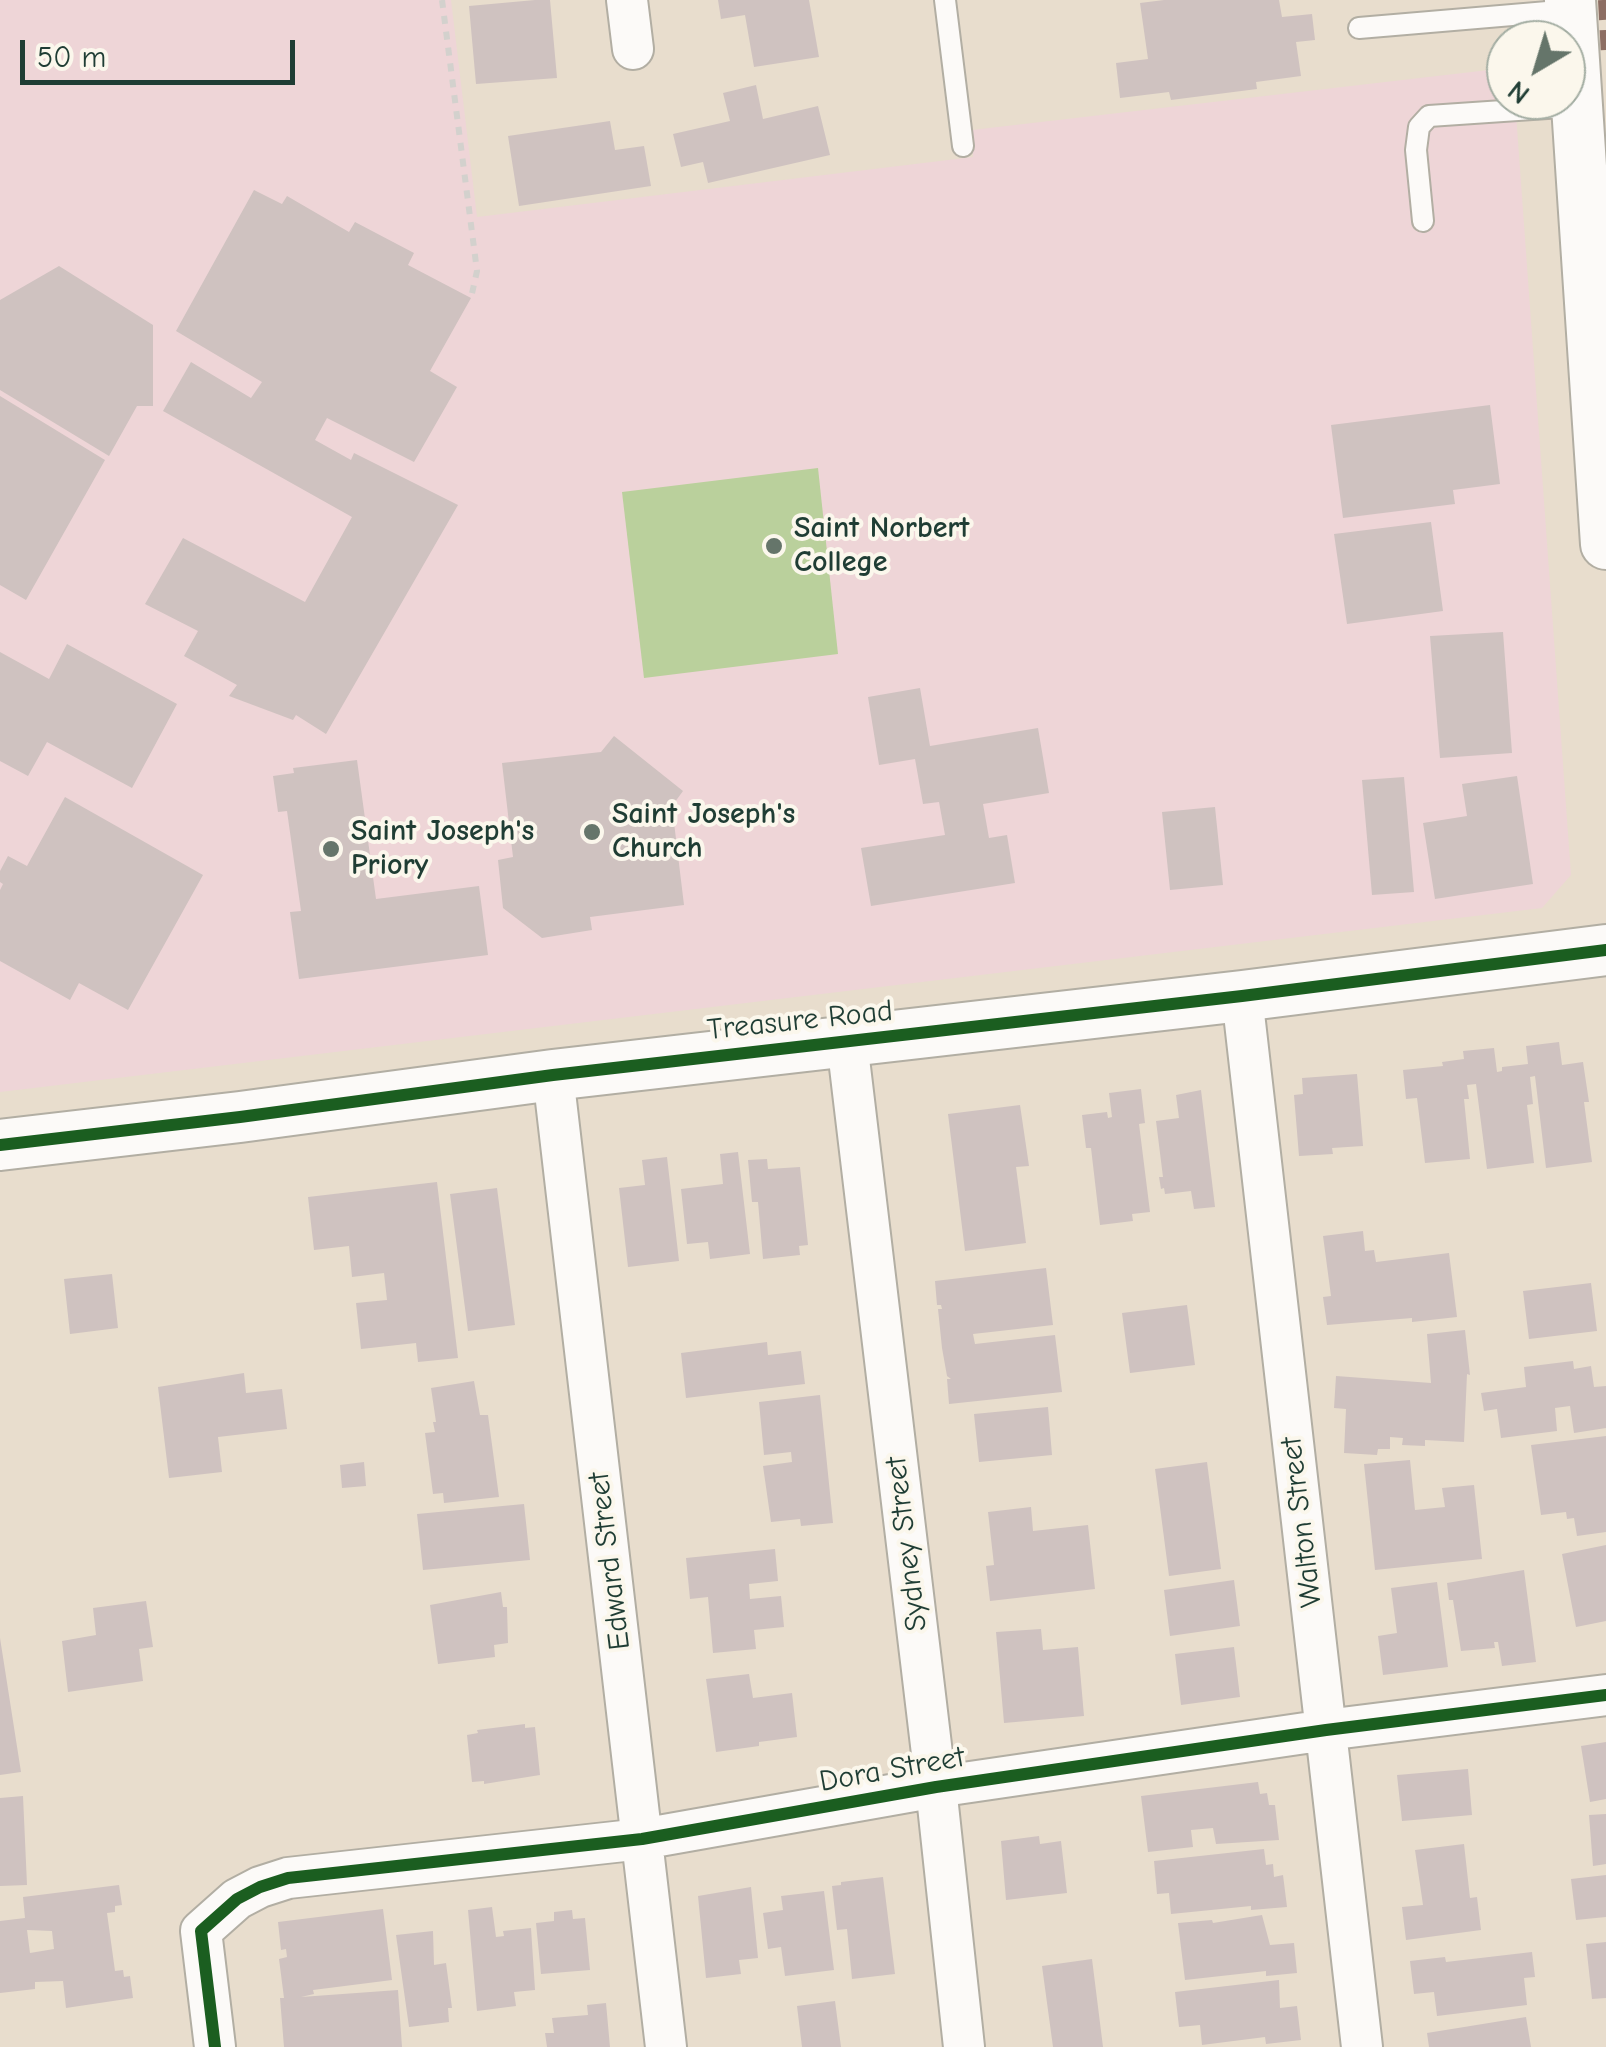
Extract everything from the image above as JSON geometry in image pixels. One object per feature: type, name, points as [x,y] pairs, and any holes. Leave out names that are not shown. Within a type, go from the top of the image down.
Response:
[{"type":"street","points":[[627,0],[633,50]]},
{"type":"street","points":[[1577,120],[1606,544]]},
{"type":"street","name":"Treasure Road","points":[[0,1145],[1606,950]]},
{"type":"street","name":"Walton Street","points":[[1242,996],[1362,2047]]},
{"type":"street","name":"Sydney Street","points":[[847,1042],[964,2047]]},
{"type":"street","name":"Edward Street","points":[[554,1075],[666,2047]]},
{"type":"street","name":"Dora Street","points":[[214,2047],[202,1932],[237,1899],[260,1886],[288,1878],[642,1839],[936,1787],[1326,1730],[1606,1695]]},
{"type":"lane","points":[[944,0],[963,146]]},
{"type":"lane","points":[[1359,28],[1571,5]]},
{"type":"lane","points":[[1423,221],[1416,150],[1419,127],[1429,116],[1486,112]]},
{"type":"path","points":[[442,0],[477,271],[471,298]]},
{"type":"shaded area","name":"Saint Norbert College","points":[[0,0],[451,0],[477,217],[973,157],[972,130],[1486,70],[1486,120],[1516,120],[1571,875],[1542,908],[0,1092]]},
{"type":"green space","points":[[818,468],[838,654],[644,678],[622,492]]},
{"type":"building","points":[[550,0],[557,78],[476,84],[469,6]]},
{"type":"building","points":[[718,0],[809,0],[819,57],[754,67],[745,15],[721,19]]},
{"type":"building","points":[[1279,0],[1282,17],[1312,14],[1315,40],[1296,42],[1301,76],[1256,82],[1257,89],[1171,100],[1169,92],[1120,98],[1116,63],[1148,59],[1140,3]]},
{"type":"building","points":[[756,85],[763,119],[818,106],[830,155],[708,183],[703,162],[681,167],[673,134],[730,121],[723,93]]},
{"type":"building","points":[[610,121],[615,150],[644,146],[651,186],[519,206],[508,136]]},
{"type":"building","points":[[254,190],[282,204],[287,196],[349,232],[355,222],[414,253],[408,265],[471,298],[430,371],[457,387],[414,462],[327,418],[315,440],[351,460],[354,453],[458,505],[326,734],[296,715],[293,720],[229,696],[237,685],[184,656],[198,631],[145,604],[183,538],[305,602],[352,517],[163,411],[191,362],[251,398],[262,382],[176,331]]},
{"type":"building","points":[[59,266],[153,325],[153,406],[137,406],[109,456],[0,390],[0,300]]},
{"type":"building","points":[[0,396],[105,460],[26,600],[0,585]]},
{"type":"building","points":[[1490,405],[1500,484],[1453,490],[1455,504],[1343,518],[1331,425]]},
{"type":"building","points":[[1431,522],[1443,611],[1347,624],[1334,534]]},
{"type":"building","points":[[1503,632],[1512,753],[1440,758],[1430,636]]},
{"type":"building","points":[[67,644],[177,704],[132,788],[47,742],[28,776],[0,761],[0,652],[49,679]]},
{"type":"building","points":[[920,688],[930,746],[1038,728],[1049,793],[983,804],[989,838],[1007,835],[1015,883],[871,906],[861,848],[945,835],[939,802],[923,804],[915,759],[879,765],[868,697]]},
{"type":"building","name":"Saint Joseph's Church","points":[[614,736],[683,791],[672,806],[684,905],[590,917],[592,930],[542,938],[503,908],[498,860],[513,857],[502,763],[601,752]]},
{"type":"building","name":"Saint Joseph's Priory","points":[[357,760],[376,899],[479,886],[488,955],[299,979],[290,912],[301,911],[287,811],[278,812],[273,776],[294,773],[293,768]]},
{"type":"building","points":[[1517,776],[1533,884],[1435,899],[1423,823],[1467,816],[1462,784]]},
{"type":"building","points":[[1404,777],[1414,892],[1372,895],[1362,780]]},
{"type":"building","points":[[65,797],[203,875],[128,1010],[79,983],[70,1000],[0,961],[0,871],[8,856],[27,866]]},
{"type":"building","points":[[1215,807],[1223,885],[1170,890],[1162,812]]},
{"type":"building","points":[[1559,1042],[1562,1065],[1583,1062],[1592,1162],[1546,1168],[1535,1076],[1530,1077],[1533,1104],[1527,1105],[1534,1163],[1487,1169],[1476,1084],[1467,1085],[1469,1099],[1464,1099],[1470,1159],[1425,1163],[1417,1098],[1406,1099],[1403,1070],[1443,1066],[1442,1062],[1464,1059],[1463,1051],[1494,1048],[1497,1072],[1502,1067],[1528,1064],[1526,1046]]},
{"type":"building","points":[[1357,1074],[1363,1146],[1332,1148],[1333,1154],[1299,1156],[1294,1095],[1303,1094],[1302,1078]]},
{"type":"building","points":[[1141,1089],[1145,1123],[1139,1124],[1150,1212],[1132,1214],[1133,1221],[1100,1225],[1091,1148],[1086,1148],[1082,1115],[1107,1112],[1108,1118],[1112,1117],[1109,1093]]},
{"type":"building","points":[[1201,1090],[1215,1207],[1194,1209],[1191,1191],[1165,1194],[1161,1189],[1156,1121],[1179,1118],[1176,1095]]},
{"type":"building","points":[[1020,1105],[1029,1166],[1016,1167],[1026,1243],[965,1251],[948,1114]]},
{"type":"building","points":[[738,1152],[750,1254],[710,1259],[708,1242],[687,1244],[681,1189],[723,1184],[720,1154]]},
{"type":"building","points":[[667,1157],[679,1261],[628,1267],[619,1188],[645,1185],[642,1160]]},
{"type":"building","points":[[767,1159],[768,1169],[800,1167],[808,1245],[799,1246],[800,1255],[763,1259],[758,1202],[752,1202],[748,1160]]},
{"type":"building","points":[[437,1182],[458,1358],[418,1362],[416,1343],[361,1349],[356,1303],[387,1300],[384,1273],[352,1277],[349,1246],[314,1250],[308,1197]]},
{"type":"building","points":[[497,1188],[515,1325],[468,1331],[450,1194]]},
{"type":"building","points":[[1363,1231],[1365,1251],[1374,1250],[1376,1262],[1449,1253],[1457,1317],[1327,1325],[1323,1297],[1331,1296],[1323,1236]]},
{"type":"building","points":[[1046,1268],[1053,1325],[973,1334],[975,1344],[1055,1335],[1062,1392],[949,1404],[947,1379],[951,1379],[947,1376],[942,1348],[938,1309],[942,1309],[937,1305],[935,1281]]},
{"type":"building","points":[[112,1274],[118,1328],[70,1334],[64,1279]]},
{"type":"building","points":[[1591,1283],[1597,1331],[1529,1339],[1523,1291]]},
{"type":"building","points":[[1187,1305],[1195,1365],[1130,1373],[1122,1313]]},
{"type":"building","points":[[1465,1330],[1470,1375],[1467,1374],[1464,1442],[1425,1440],[1425,1446],[1402,1445],[1403,1438],[1390,1437],[1390,1449],[1378,1449],[1377,1455],[1344,1453],[1346,1409],[1334,1408],[1336,1376],[1431,1383],[1427,1334]]},
{"type":"building","points":[[767,1342],[768,1355],[801,1351],[805,1384],[686,1398],[681,1353]]},
{"type":"building","points":[[1573,1361],[1574,1369],[1591,1366],[1594,1387],[1606,1386],[1606,1428],[1574,1433],[1570,1406],[1555,1408],[1557,1431],[1501,1438],[1497,1409],[1484,1411],[1481,1393],[1526,1387],[1524,1367]]},
{"type":"building","points":[[244,1373],[246,1393],[282,1389],[287,1429],[218,1437],[222,1472],[169,1478],[158,1387]]},
{"type":"building","points":[[474,1381],[480,1415],[488,1415],[499,1497],[444,1503],[443,1493],[433,1494],[425,1433],[435,1432],[431,1388]]},
{"type":"building","points":[[820,1395],[833,1523],[801,1526],[800,1519],[771,1522],[763,1466],[792,1462],[791,1452],[764,1455],[759,1402]]},
{"type":"building","points":[[1048,1407],[1052,1455],[979,1462],[974,1414]]},
{"type":"building","points":[[1606,1436],[1606,1532],[1577,1536],[1574,1518],[1567,1519],[1566,1512],[1541,1515],[1531,1445]]},
{"type":"building","points":[[1410,1460],[1415,1510],[1445,1507],[1442,1488],[1474,1485],[1482,1559],[1375,1570],[1364,1464]]},
{"type":"building","points":[[364,1462],[366,1486],[342,1488],[340,1465]]},
{"type":"building","points":[[1207,1462],[1221,1569],[1169,1576],[1155,1469]]},
{"type":"building","points":[[524,1504],[530,1560],[423,1570],[417,1514]]},
{"type":"building","points":[[1031,1507],[1033,1531],[1088,1525],[1095,1589],[990,1601],[986,1566],[994,1565],[988,1512]]},
{"type":"building","points":[[1606,1545],[1606,1621],[1576,1627],[1562,1554]]},
{"type":"building","points":[[775,1549],[778,1581],[749,1584],[750,1599],[781,1596],[784,1627],[754,1630],[756,1649],[713,1653],[708,1597],[690,1599],[686,1558]]},
{"type":"building","points":[[1524,1570],[1536,1662],[1502,1666],[1498,1642],[1494,1642],[1495,1648],[1461,1651],[1447,1583]]},
{"type":"building","points":[[1234,1580],[1240,1626],[1170,1636],[1164,1590]]},
{"type":"building","points":[[1437,1582],[1448,1667],[1383,1675],[1378,1636],[1397,1633],[1391,1588]]},
{"type":"building","points":[[501,1592],[503,1607],[507,1607],[508,1643],[494,1645],[495,1657],[438,1664],[430,1605]]},
{"type":"building","points":[[146,1601],[153,1647],[139,1649],[143,1681],[68,1692],[62,1641],[96,1635],[93,1608]]},
{"type":"building","points":[[1041,1629],[1043,1650],[1078,1647],[1084,1716],[1004,1723],[996,1632]]},
{"type":"building","points":[[0,1638],[21,1772],[0,1775]]},
{"type":"building","points":[[1234,1647],[1240,1697],[1181,1705],[1175,1654]]},
{"type":"building","points":[[749,1674],[753,1698],[792,1693],[797,1737],[716,1752],[706,1679]]},
{"type":"building","points":[[525,1724],[525,1728],[535,1727],[540,1775],[484,1784],[472,1782],[467,1735],[478,1733],[477,1730]]},
{"type":"building","points":[[1606,1742],[1606,1799],[1590,1802],[1581,1746]]},
{"type":"building","points":[[1468,1769],[1472,1815],[1402,1821],[1397,1775]]},
{"type":"building","points":[[1258,1782],[1260,1794],[1267,1793],[1269,1805],[1275,1805],[1279,1840],[1216,1844],[1213,1828],[1191,1830],[1193,1847],[1148,1852],[1141,1796]]},
{"type":"building","points":[[23,1796],[27,1885],[0,1886],[0,1798]]},
{"type":"building","points":[[1606,1814],[1606,1864],[1593,1866],[1589,1815]]},
{"type":"building","points":[[1039,1836],[1040,1844],[1061,1841],[1067,1893],[1006,1900],[1001,1841]]},
{"type":"building","points":[[1464,1844],[1470,1898],[1477,1897],[1481,1930],[1406,1940],[1402,1907],[1423,1905],[1415,1850]]},
{"type":"building","points":[[1264,1849],[1266,1865],[1273,1864],[1274,1877],[1283,1875],[1287,1907],[1251,1910],[1251,1906],[1171,1914],[1169,1893],[1157,1894],[1154,1861]]},
{"type":"building","points":[[1606,1875],[1606,1917],[1576,1920],[1571,1879]]},
{"type":"building","points":[[883,1877],[895,1974],[852,1979],[847,1929],[837,1930],[832,1886]]},
{"type":"building","points":[[119,1885],[122,1905],[107,1913],[115,1971],[123,1970],[124,1977],[130,1976],[133,1998],[66,2008],[63,1981],[35,1982],[35,1989],[0,1993],[0,1921],[25,1918],[23,1897]],"holes":[[[27,1930],[52,1931],[54,1949],[30,1953]]]},
{"type":"building","points":[[751,1887],[758,1958],[739,1960],[741,1974],[706,1978],[698,1896]]},
{"type":"building","points":[[824,1891],[834,1970],[785,1976],[781,1947],[768,1949],[763,1913],[783,1910],[781,1896]]},
{"type":"building","points":[[492,1907],[496,1937],[504,1936],[503,1931],[531,1928],[535,1990],[514,1992],[516,2006],[477,2011],[468,1910]]},
{"type":"building","points":[[383,1909],[392,1980],[313,1990],[314,1994],[301,1997],[398,1990],[402,2047],[284,2047],[279,1959],[287,1957],[286,1949],[281,1950],[278,1922]]},
{"type":"building","points":[[572,1910],[573,1919],[585,1918],[590,1970],[541,1974],[536,1923],[554,1921],[554,1912]]},
{"type":"building","points":[[1262,1915],[1270,1945],[1294,1943],[1297,1973],[1266,1976],[1266,1971],[1185,1980],[1178,1923],[1213,1923]]},
{"type":"building","points":[[433,1931],[434,1965],[446,1963],[452,2008],[448,2008],[449,2022],[409,2027],[396,1935]]},
{"type":"building","points":[[1606,1942],[1606,1998],[1592,1999],[1586,1944]]},
{"type":"building","points":[[1532,1952],[1535,1977],[1524,1978],[1527,2005],[1437,2016],[1434,1992],[1414,1994],[1410,1961],[1445,1957],[1446,1962]]},
{"type":"building","points":[[1092,1959],[1103,2047],[1053,2047],[1042,1966]]},
{"type":"building","points":[[1279,1980],[1280,2008],[1297,2006],[1301,2040],[1266,2044],[1265,2037],[1202,2045],[1200,2025],[1179,2027],[1175,1992]]},
{"type":"building","points":[[835,2001],[841,2047],[802,2047],[797,2006]]},
{"type":"building","points":[[606,2003],[610,2047],[547,2047],[545,2033],[554,2033],[552,2018],[588,2015],[587,2005]]},
{"type":"building","points":[[1526,2017],[1531,2047],[1429,2047],[1427,2033]]},
{"type":"marked path","points":[[1603,0],[1606,55]]},
{"type":"cycle path","points":[[0,1145],[1606,950]]},
{"type":"cycle path","points":[[215,2047],[201,1931],[237,1899],[288,1878],[642,1839],[936,1787],[1326,1730],[1606,1695]]},
{"type":"place","name":"Saint Norbert College","points":[[774,546]]},
{"type":"place","name":"Saint Joseph's Church","points":[[592,832]]},
{"type":"place","name":"Saint Joseph's Priory","points":[[331,849]]}]
